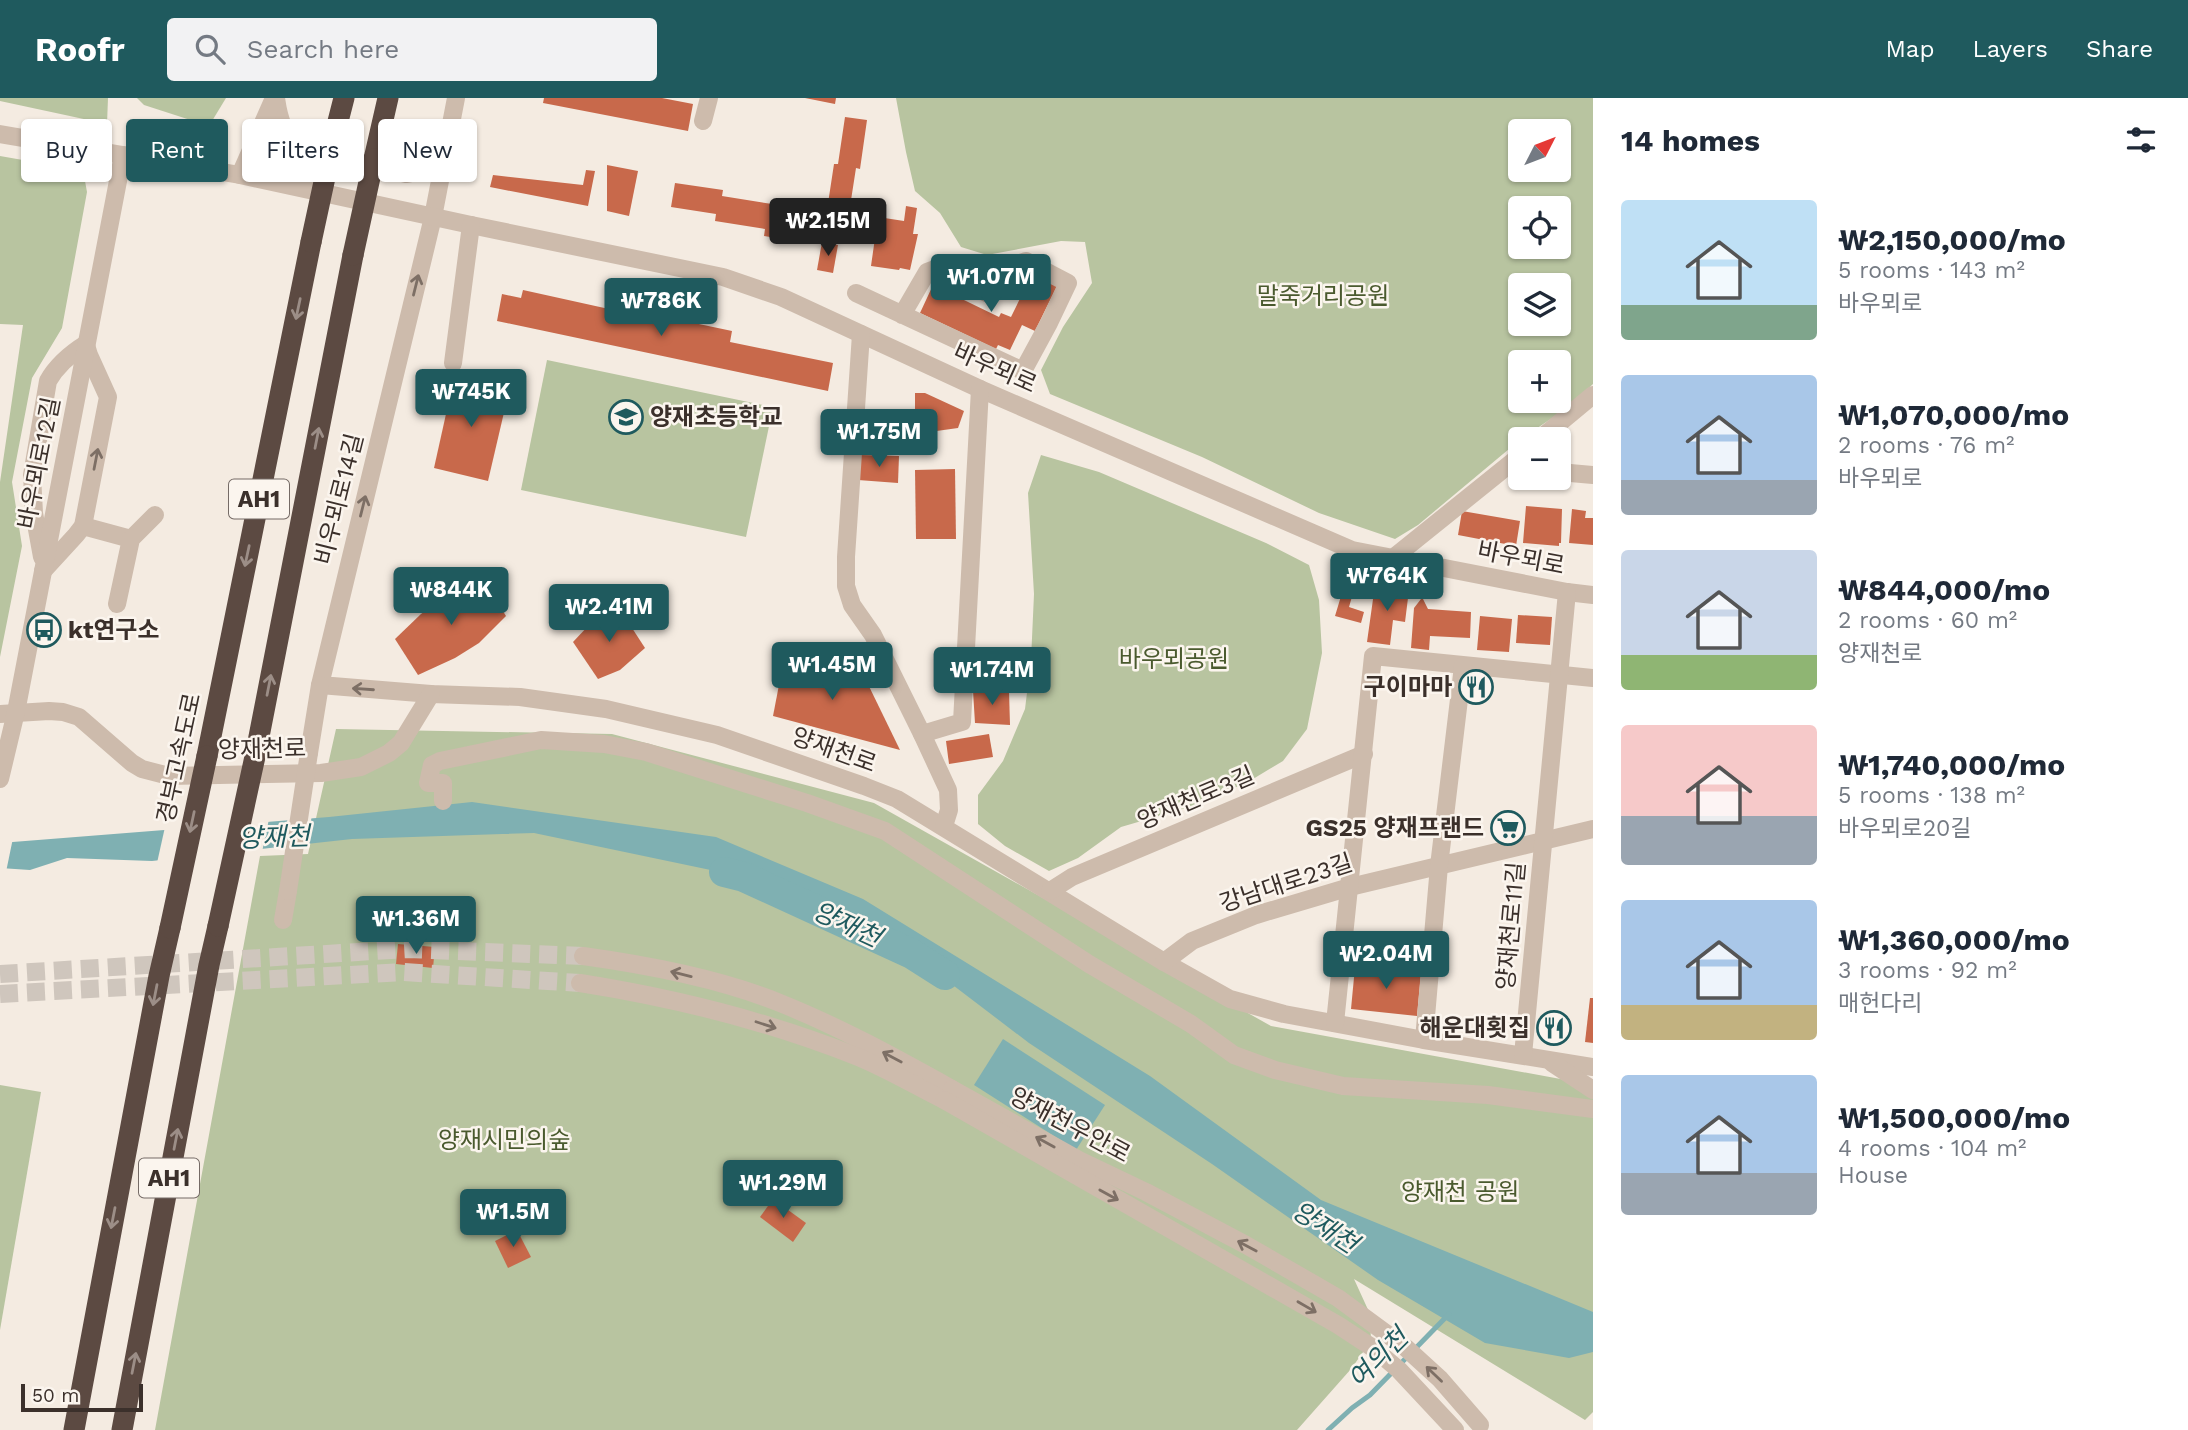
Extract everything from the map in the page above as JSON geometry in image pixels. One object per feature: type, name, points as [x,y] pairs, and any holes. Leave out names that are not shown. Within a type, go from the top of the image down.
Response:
[{"type":"highway","name":"경부고속도로","points":[[74,1430],[154,1002],[207,756],[311,242],[344,98]]},
{"type":"highway","name":"AH1","points":[[122,1430],[209,965],[256,752],[353,255],[388,98]]},
{"type":"street","points":[[275,98],[282,126],[290,140],[302,148],[378,167]]},
{"type":"street","points":[[240,175],[275,98]]},
{"type":"street","name":"비우뫼로14길","points":[[451,119],[456,98]]},
{"type":"street","points":[[703,121],[709,98]]},
{"type":"street","name":"바우뫼로","points":[[0,134],[240,175],[723,277],[781,298],[1352,550],[1593,595]]},
{"type":"street","name":"바우뫼로12길","points":[[0,779],[8,713],[43,571],[123,156]]},
{"type":"street","name":"비우뫼로14길","points":[[283,919],[320,685],[439,182]]},
{"type":"street","points":[[453,363],[471,225]]},
{"type":"street","points":[[856,293],[902,315],[1023,371],[1068,283],[1026,261],[1003,269],[991,295],[935,269],[927,272],[902,315]]},
{"type":"street","points":[[861,334],[846,586],[852,605],[873,635],[948,790],[949,810],[944,826]]},
{"type":"street","points":[[86,344],[108,397],[83,526],[43,571],[34,513],[32,475],[48,381],[54,370],[86,344]]},
{"type":"street","points":[[922,734],[961,722],[980,388]]},
{"type":"street","points":[[1554,427],[1593,395]]},
{"type":"street","points":[[1393,558],[1508,469]]},
{"type":"street","points":[[1571,473],[1593,475]]},
{"type":"street","points":[[117,604],[131,540],[155,515]]},
{"type":"street","points":[[83,526],[131,540]]},
{"type":"street","name":"양재천로11길","points":[[1523,1055],[1567,592]]},
{"type":"street","points":[[1335,1023],[1373,656],[1593,678]]},
{"type":"street","points":[[1424,1040],[1439,866],[1463,666]]},
{"type":"street","points":[[320,685],[431,694]]},
{"type":"street","name":"양재천로","points":[[8,713],[63,712],[79,718],[132,763],[169,776],[321,773],[360,767],[389,753],[401,743],[431,694],[520,697],[606,709],[717,734],[897,799],[1164,962],[1230,999],[1284,1014],[1593,1067]]},
{"type":"street","points":[[443,801],[443,783],[428,783],[432,765],[440,761],[541,740],[604,744],[646,752],[807,803],[885,831],[1089,964],[1191,1024],[1234,1055],[1275,1070],[1343,1086],[1488,1095],[1593,1109]]},
{"type":"street","name":"양재천로3길","points":[[1050,891],[1072,877],[1364,754]]},
{"type":"street","name":"강남대로23길","points":[[1164,962],[1192,941],[1256,915],[1350,887],[1593,829]]},
{"type":"street","name":"양재천우안로","points":[[583,956],[665,970],[729,986],[829,1024],[1338,1325],[1373,1348],[1399,1370],[1455,1430]]},
{"type":"street","name":"양재천우안로","points":[[580,983],[648,994],[722,1012],[861,1058],[948,1095],[1146,1192],[1338,1297],[1406,1348],[1440,1379],[1483,1427]]},
{"type":"street","points":[[1546,1059],[1593,1090]]},
{"type":"green space","points":[[0,98],[108,98],[107,119],[84,119],[0,101]]},
{"type":"green space","points":[[137,98],[226,98],[213,119],[187,119],[144,105]]},
{"type":"green space","name":"말죽거리공원","points":[[896,98],[1593,98],[1593,384],[1571,404],[1571,350],[1508,350],[1508,413],[1560,413],[1539,427],[1508,427],[1508,450],[1418,525],[1395,539],[1319,513],[1202,457],[1050,394],[1041,370],[1063,327],[1092,283],[1085,242],[1061,241],[987,255],[961,247],[940,213],[915,191]]},
{"type":"green space","points":[[0,156],[21,160],[21,182],[85,182],[87,192],[62,328],[32,378],[12,482],[22,546],[0,657],[0,482],[23,325],[0,324]]},
{"type":"green space","points":[[547,360],[773,407],[746,537],[521,490]]},
{"type":"green space","name":"바우뫼공원","points":[[1041,455],[1099,472],[1266,543],[1309,565],[1319,600],[1322,653],[1307,729],[1283,761],[1203,803],[1121,827],[1078,858],[1049,871],[1005,846],[978,824],[978,795],[1003,761],[1025,709],[1031,660],[1034,594],[1028,493]]},
{"type":"green space","name":"양재시민의숲","points":[[336,729],[612,734],[874,803],[1271,1026],[1593,1085],[1593,1412],[1585,1420],[1354,1279],[1370,1314],[1371,1341],[1351,1369],[1297,1430],[155,1430],[260,856],[308,854]]},
{"type":"green space","points":[[0,1085],[41,1092],[0,1330]]},
{"type":"water","points":[[472,802],[716,837],[863,899],[1150,1076],[1321,1200],[1593,1312],[1593,1352],[1569,1358],[1485,1343],[1378,1280],[1212,1164],[1029,1043],[912,954],[744,877],[534,833],[352,839],[152,861],[67,858],[30,870],[0,868],[0,843],[329,817]]},
{"type":"water","points":[[1003,1039],[1105,1105],[1076,1150],[974,1085]]},
{"type":"pier","points":[[312,815],[306,847],[281,850],[288,817]]},
{"type":"pier","points":[[269,819],[262,852],[157,863],[165,827]]},
{"type":"pier","points":[[13,838],[6,872],[0,872],[0,839]]},
{"type":"building","points":[[544,98],[662,98],[693,104],[688,131],[543,103]]},
{"type":"building","points":[[805,98],[836,98],[835,104]]},
{"type":"building","points":[[845,117],[867,120],[860,169],[856,168],[849,213],[827,210]]},
{"type":"building","points":[[607,165],[638,171],[629,216],[607,211]]},
{"type":"building","points":[[586,170],[595,171],[588,206],[490,187],[493,175],[583,185]]},
{"type":"building","points":[[675,183],[723,190],[722,196],[772,204],[770,211],[818,219],[814,244],[764,236],[765,229],[715,221],[716,214],[671,207]]},
{"type":"building","points":[[906,206],[917,208],[913,234],[918,234],[910,270],[871,266],[878,217],[904,221]]},
{"type":"building","points":[[822,242],[838,245],[833,273],[817,270]]},
{"type":"building","points":[[1032,274],[1057,286],[1035,331],[1022,325],[1010,350],[998,345],[996,349],[920,313],[933,285],[999,317],[1001,313],[1011,317]]},
{"type":"building","points":[[523,290],[618,311],[617,318],[639,323],[642,312],[732,331],[730,342],[833,363],[828,391],[497,321],[502,294],[521,298]]},
{"type":"building","points":[[454,378],[509,391],[488,481],[434,468]]},
{"type":"building","points":[[915,393],[925,393],[964,411],[958,428],[915,434]]},
{"type":"building","points":[[864,416],[910,419],[908,449],[862,446]]},
{"type":"building","points":[[860,455],[899,456],[898,483],[858,480]]},
{"type":"building","points":[[955,469],[956,539],[916,539],[915,470]]},
{"type":"building","points":[[1526,506],[1562,509],[1559,546],[1523,543]]},
{"type":"building","points":[[1572,509],[1586,511],[1585,518],[1593,518],[1593,545],[1569,543]]},
{"type":"building","points":[[1462,511],[1520,521],[1516,546],[1458,535]]},
{"type":"building","points":[[483,579],[506,616],[479,643],[455,658],[418,675],[395,639],[421,614],[450,594]]},
{"type":"building","points":[[1345,583],[1355,586],[1349,607],[1364,612],[1361,623],[1335,616]]},
{"type":"building","points":[[1375,585],[1409,590],[1405,622],[1393,620],[1390,645],[1367,642]]},
{"type":"building","points":[[1421,599],[1428,609],[1471,612],[1470,638],[1430,636],[1429,650],[1411,648],[1414,608]]},
{"type":"building","points":[[619,608],[645,648],[620,670],[598,679],[573,642],[589,625]]},
{"type":"building","points":[[1518,615],[1552,617],[1550,645],[1516,643]]},
{"type":"building","points":[[1480,616],[1512,619],[1509,652],[1477,650]]},
{"type":"building","points":[[784,659],[863,674],[900,750],[773,716]]},
{"type":"building","points":[[973,691],[1009,691],[1010,725],[975,723]]},
{"type":"building","points":[[989,734],[993,757],[949,764],[946,741]]},
{"type":"building","points":[[398,944],[435,947],[433,968],[396,964]]},
{"type":"building","points":[[1355,967],[1421,973],[1417,1016],[1351,1009]]},
{"type":"building","points":[[1590,998],[1593,998],[1593,1043],[1585,1042]]},
{"type":"building","points":[[773,1199],[806,1223],[793,1242],[760,1217]]},
{"type":"building","points":[[517,1230],[531,1257],[508,1268],[495,1241]]},
{"type":"waterway","name":"양재천","points":[[724,872],[744,877],[912,954],[945,975]]},
{"type":"waterway","name":"여의천","points":[[1328,1430],[1370,1395],[1449,1314]]},
{"type":"tunnel","points":[[0,974],[407,949],[583,956]]},
{"type":"tunnel","points":[[0,994],[403,972],[580,983]]},
{"type":"place","name":"양재초등학교","points":[[626,417]]},
{"type":"place","name":"kt연구소","points":[[44,630]]},
{"type":"place","name":"구이마마","points":[[1476,687]]},
{"type":"place","name":"GS25 양재프랜드","points":[[1508,828]]},
{"type":"place","name":"해운대횟집","points":[[1554,1028]]},
{"type":"park label","name":"양재천 공원","points":[[1460,1192]]}]
